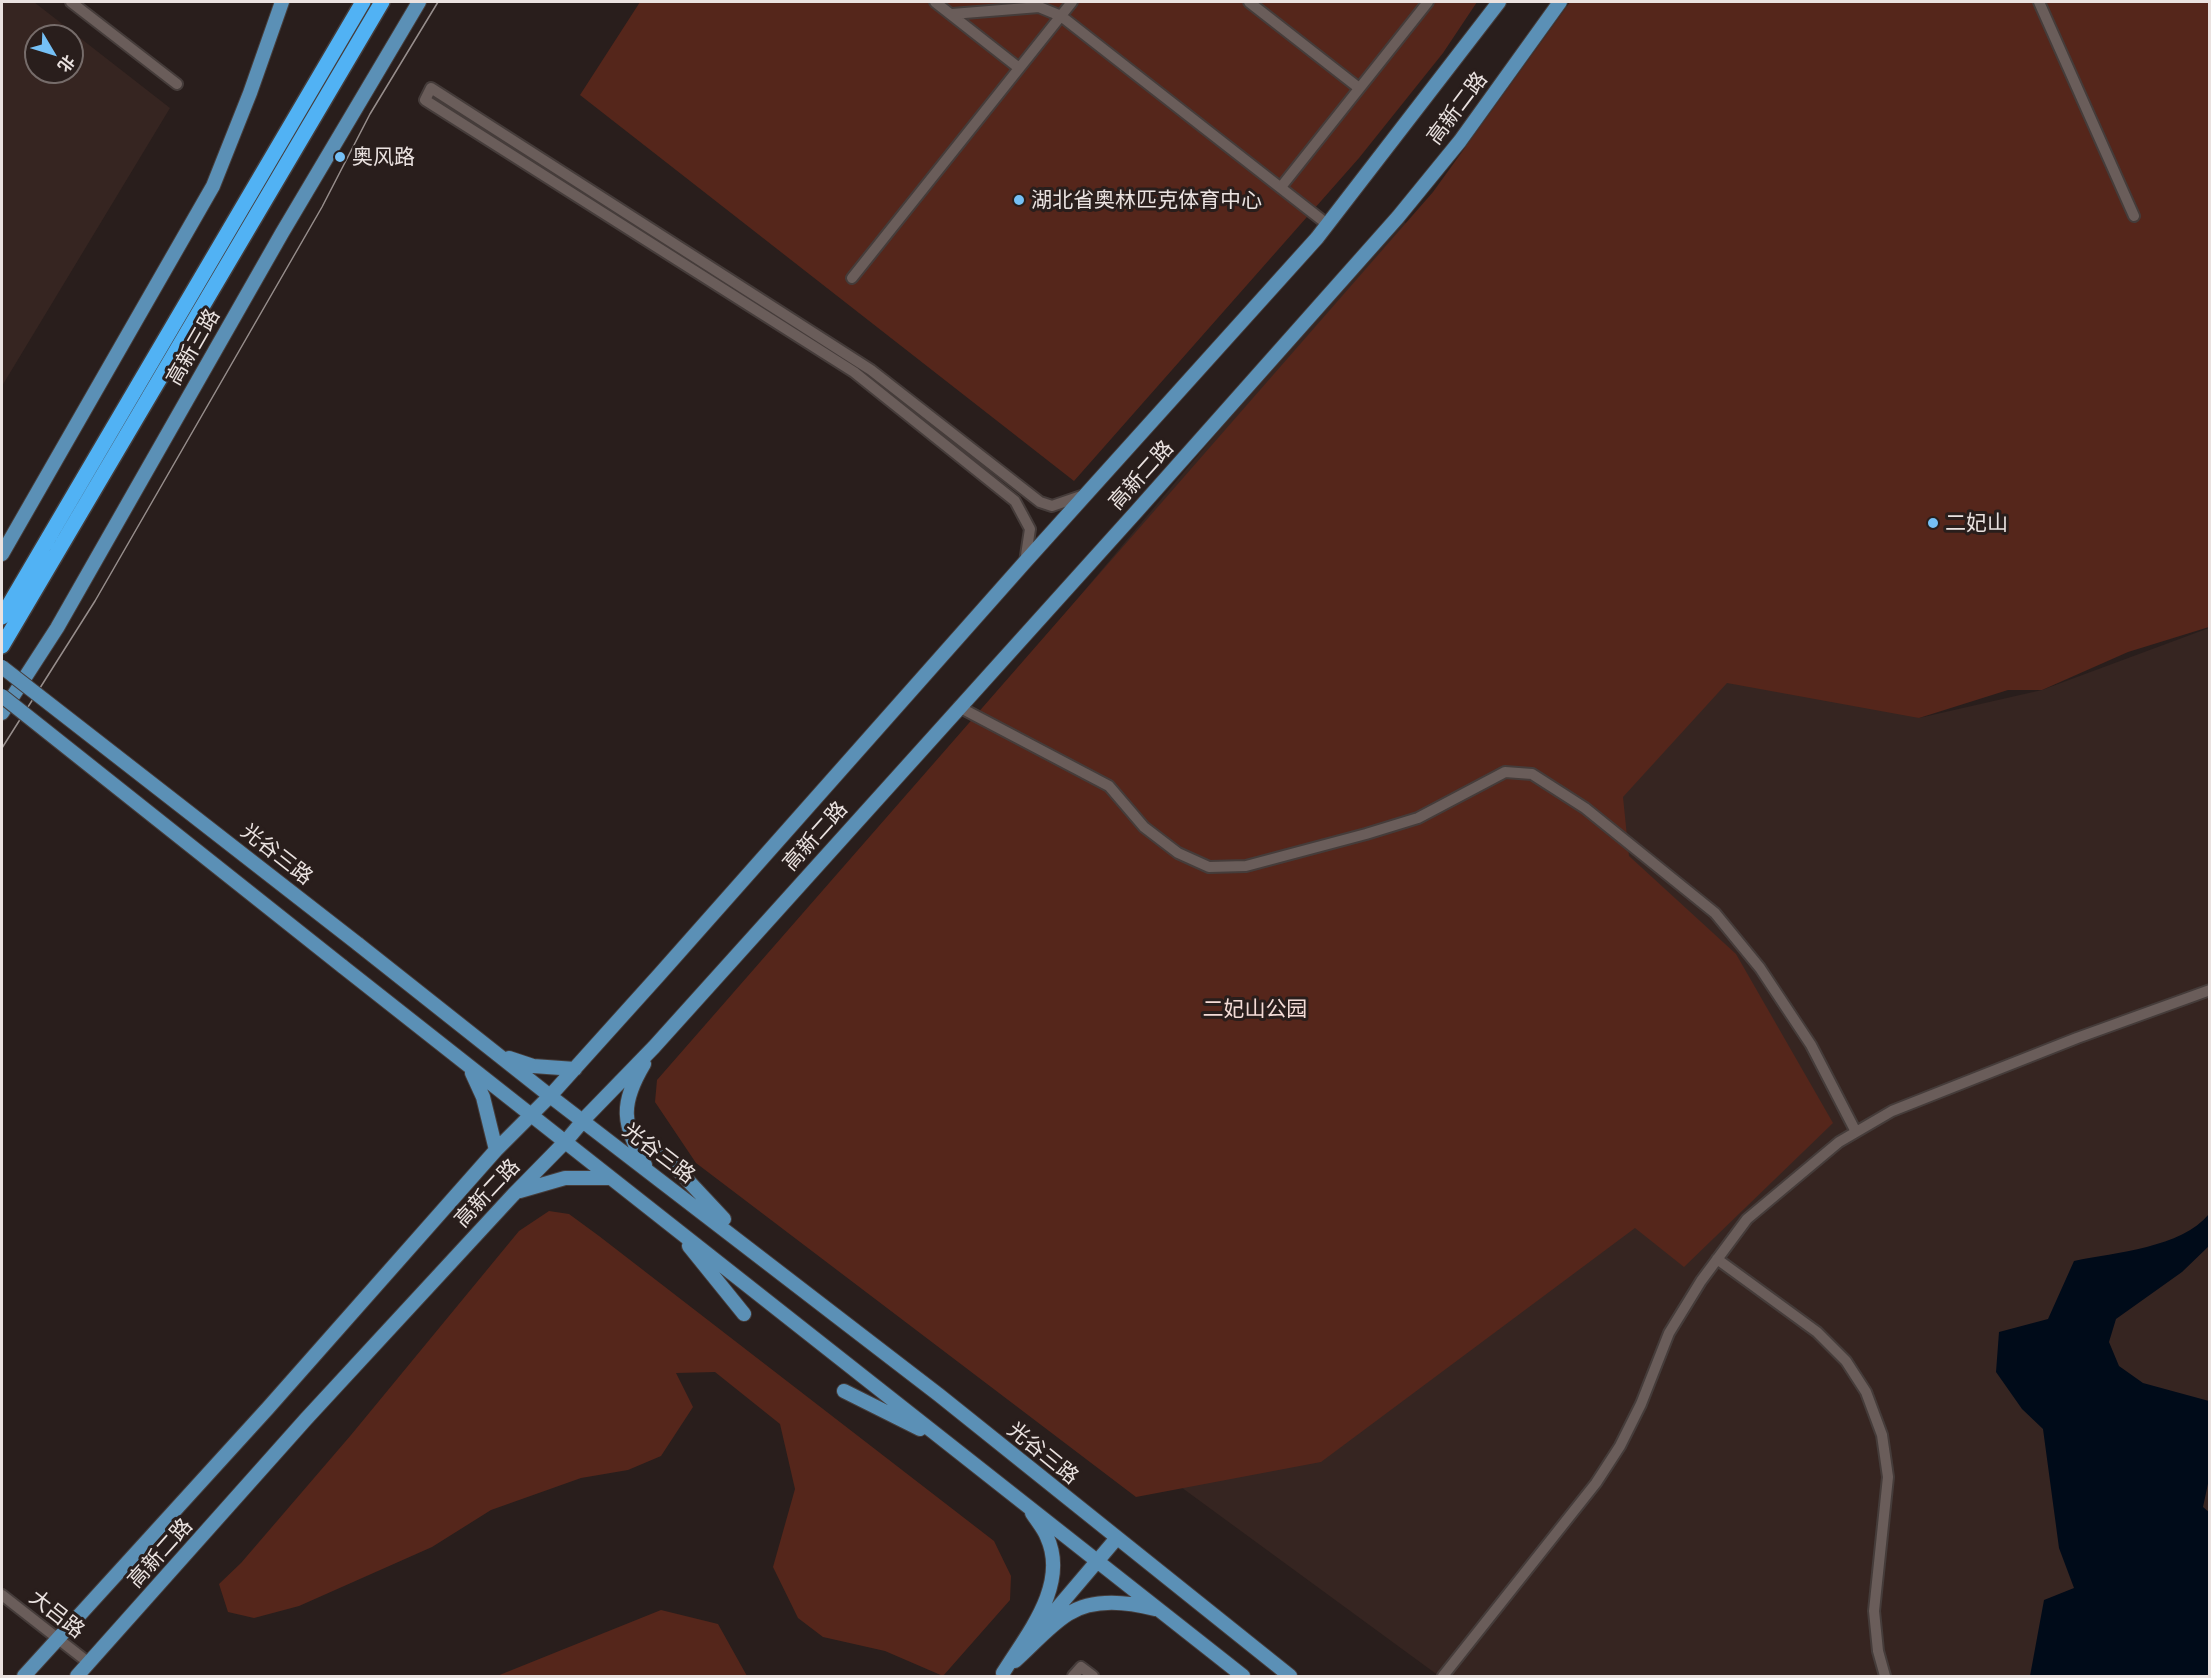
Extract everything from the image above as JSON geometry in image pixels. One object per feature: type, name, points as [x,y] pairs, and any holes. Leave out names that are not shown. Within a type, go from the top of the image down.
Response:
[{"type":"highway","name":"高新三路","points":[[2,616],[363,2]]},
{"type":"highway","name":"高新三路","points":[[2,646],[122,447],[382,2]]},
{"type":"main road","points":[[2,554],[213,186],[250,93],[282,2]]},
{"type":"main road","name":"高新三路","points":[[2,713],[57,628],[282,233],[419,2]]},
{"type":"main road","name":"高新二路","points":[[24,1677],[283,1391],[496,1150],[575,1069],[1327,224],[1499,2]]},
{"type":"main road","name":"高新二路","points":[[77,1677],[306,1419],[513,1195],[654,1047],[1129,521],[1398,217],[1460,141],[1560,2]]},
{"type":"main road","name":"光谷三路","points":[[2,667],[501,1055],[550,1096],[939,1395],[1290,1677]]},
{"type":"main road","points":[[2,696],[530,1117],[566,1141],[1243,1677]]},
{"type":"main road","points":[[647,1170],[627,1128],[625,1104],[632,1084],[654,1047]]},
{"type":"main road","points":[[501,1055],[533,1066],[575,1069]]},
{"type":"main road","points":[[470,1068],[483,1097],[496,1150]]},
{"type":"main road","points":[[665,1156],[754,1252]]},
{"type":"main road","points":[[513,1195],[528,1187],[565,1178],[610,1178]]},
{"type":"main road","points":[[672,1226],[744,1314]]},
{"type":"main road","points":[[844,1391],[947,1442]]},
{"type":"main road","points":[[1001,1675],[1050,1592],[1053,1560],[1047,1538],[1027,1504]]},
{"type":"main road","points":[[1001,1675],[1116,1539]]},
{"type":"main road","points":[[1001,1675],[1069,1613],[1098,1604],[1132,1603],[1161,1611]]},
{"type":"street","points":[[71,2],[177,84]]},
{"type":"street","points":[[935,2],[1019,68]]},
{"type":"street","points":[[852,278],[1072,2]]},
{"type":"street","points":[[1249,2],[1359,88]]},
{"type":"street","points":[[1281,188],[1428,2]]},
{"type":"street","points":[[2039,2],[2134,216]]},
{"type":"street","points":[[952,14],[1039,7],[1060,16],[1327,224]]},
{"type":"street","points":[[1024,562],[1030,530],[1015,501],[901,408],[854,372],[425,100],[431,88],[871,370],[1040,502],[1052,506],[1069,502],[1089,492]]},
{"type":"street","points":[[959,707],[1108,786],[1144,827],[1178,853],[1209,867],[1246,866],[1366,834],[1418,818],[1505,772],[1532,774],[1585,808],[1715,913],[1760,968],[1811,1045],[1856,1132]]},
{"type":"street","points":[[1443,1677],[1596,1483],[1620,1446],[1641,1404],[1669,1334],[1717,1259],[1747,1220],[1803,1170],[1856,1132],[1892,1112],[2077,1038],[2210,990]]},
{"type":"street","points":[[1717,1259],[1817,1332],[1846,1361],[1866,1392],[1882,1435],[1888,1477],[1874,1611],[1878,1651],[1885,1677]]},
{"type":"street","name":"大吕路","points":[[2,1595],[89,1663]]},
{"type":"street","points":[[1073,1677],[1081,1667],[1093,1677]]},
{"type":"shaded area","points":[[2,2],[34,2],[62,24],[24,24],[24,84],[84,84],[84,41],[170,108],[2,386]]},
{"type":"shaded area","points":[[1398,217],[1422,236],[1685,603],[1919,718],[2042,690],[2209,628],[2209,1676],[1439,1676],[655,1102]]},
{"type":"green space","name":"湖北省奥林匹克体育中心","points":[[640,2],[1477,2],[1443,53],[1359,158],[1074,481],[580,95]]},
{"type":"green space","name":"二妃山公园","points":[[1570,2],[2209,2],[2209,627],[2128,652],[2042,690],[2008,690],[1919,718],[1727,683],[1623,797],[1629,856],[1736,954],[1833,1123],[1684,1267],[1635,1228],[1321,1462],[1136,1497],[696,1163],[655,1102],[657,1080],[1433,192]]},
{"type":"green space","points":[[549,1211],[569,1214],[599,1236],[994,1541],[1011,1576],[1010,1600],[943,1676],[885,1651],[823,1637],[798,1618],[773,1567],[795,1489],[780,1424],[715,1372],[676,1373],[693,1407],[661,1456],[628,1470],[581,1478],[491,1510],[432,1547],[299,1606],[254,1618],[228,1612],[219,1584],[241,1563],[351,1435],[519,1231]]},
{"type":"green space","points":[[661,1610],[718,1624],[747,1676],[497,1676]]},
{"type":"water","points":[[2209,1214],[2209,1246],[2182,1272],[2116,1319],[2109,1342],[2119,1366],[2143,1383],[2209,1401],[2209,1479],[2203,1507],[2210,1513],[2209,1676],[2030,1676],[2044,1600],[2074,1588],[2059,1548],[2043,1429],[2022,1409],[1996,1372],[1999,1332],[2048,1319],[2074,1261],[2147,1247],[2165,1241],[2197,1225]]},
{"type":"tram line","points":[[2,748],[95,601],[322,207],[370,114],[438,2]]},
{"type":"place","name":"奥风路","points":[[340,157]]},
{"type":"place","name":"湖北省奥林匹克体育中心","points":[[1019,200]]},
{"type":"place","name":"二妃山","points":[[1933,523]]}]
